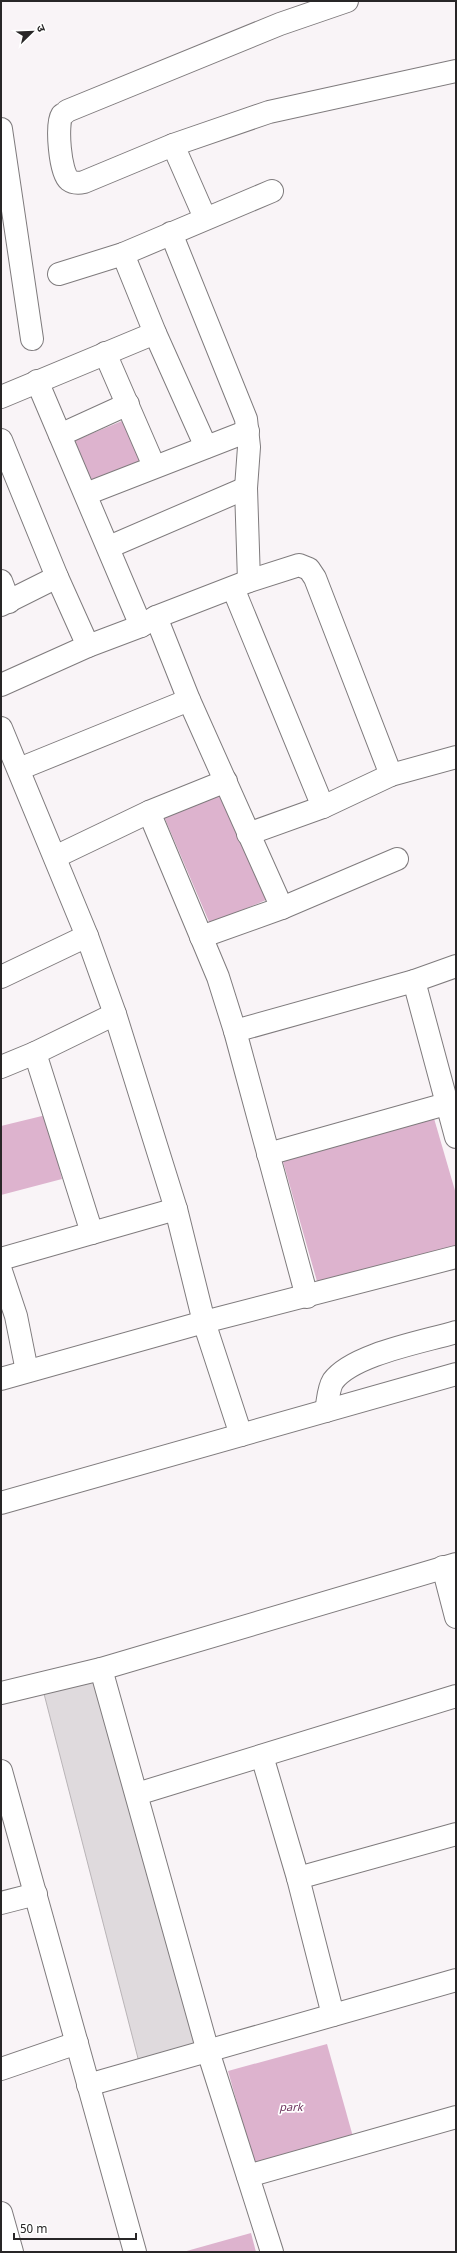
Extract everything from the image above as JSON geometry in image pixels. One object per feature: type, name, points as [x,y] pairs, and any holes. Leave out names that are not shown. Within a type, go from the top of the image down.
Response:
[{"type":"street","points":[[347,1],[280,24],[73,109],[62,116],[61,164],[68,180],[77,183],[174,145],[269,112],[456,71]]},
{"type":"street","points":[[1,129],[32,339]]},
{"type":"street","points":[[174,145],[205,218]]},
{"type":"street","points":[[59,274],[123,254],[205,218],[272,191]]},
{"type":"street","points":[[171,233],[246,419],[249,447],[241,584],[323,807]]},
{"type":"street","points":[[123,254],[155,333],[206,448]]},
{"type":"street","points":[[1,398],[37,381],[155,333]]},
{"type":"street","points":[[105,353],[154,466]]},
{"type":"street","points":[[37,381],[109,547],[189,700],[282,908]]},
{"type":"street","points":[[60,435],[128,404]]},
{"type":"street","points":[[86,494],[154,466],[206,448],[248,431]]},
{"type":"street","points":[[2,444],[57,577],[88,646]]},
{"type":"street","points":[[109,547],[246,488]]},
{"type":"street","points":[[1,685],[88,646],[241,584],[299,565],[309,569],[315,578],[391,775]]},
{"type":"street","points":[[1,581],[5,604],[57,577]]},
{"type":"street","points":[[19,769],[189,700]]},
{"type":"street","points":[[1,728],[87,936],[115,1014],[176,1209],[204,1322],[241,1435]]},
{"type":"street","points":[[248,834],[323,807],[391,775],[454,763]]},
{"type":"street","points":[[55,857],[149,812],[226,781]]},
{"type":"street","points":[[149,812],[218,977],[235,1031],[307,1296]]},
{"type":"street","points":[[201,937],[282,908],[397,859]]},
{"type":"street","points":[[1,976],[87,936]]},
{"type":"street","points":[[235,1031],[414,981],[456,966]]},
{"type":"street","points":[[414,981],[456,1137]]},
{"type":"street","points":[[1,1067],[35,1054],[115,1014]]},
{"type":"street","points":[[35,1054],[92,1233]]},
{"type":"street","points":[[268,1154],[446,1104]]},
{"type":"street","points":[[1,1259],[176,1209]]},
{"type":"street","points":[[1,1379],[204,1322],[456,1258]]},
{"type":"street","points":[[1,1271],[16,1316],[28,1371]]},
{"type":"street","points":[[326,1411],[332,1383],[341,1372],[359,1360],[456,1332]]},
{"type":"street","points":[[1,1503],[456,1374]]},
{"type":"street","points":[[1,1693],[101,1669],[450,1566],[456,1617]]},
{"type":"street","points":[[101,1669],[208,2052],[272,2252]]},
{"type":"street","points":[[136,1794],[456,1696]]},
{"type":"street","points":[[262,1756],[298,1878],[333,2015]]},
{"type":"street","points":[[1,1771],[135,2252]]},
{"type":"street","points":[[298,1878],[456,1834]]},
{"type":"street","points":[[1,1903],[36,1894]]},
{"type":"street","points":[[88,2085],[456,1980]]},
{"type":"street","points":[[1,2069],[77,2043]]},
{"type":"street","points":[[248,2176],[456,2117]]},
{"type":"street","points":[[1,2213],[12,2252]]},
{"type":"green space","points":[[129,418],[151,471],[96,494],[74,441]]},
{"type":"green space","points":[[219,788],[266,900],[210,924],[162,812]]},
{"type":"green space","points":[[46,1115],[62,1179],[1,1195],[1,1126]]},
{"type":"green space","points":[[433,1115],[456,1194],[456,1261],[322,1299],[282,1158]]},
{"type":"green space","name":"park","points":[[327,2044],[357,2151],[258,2178],[228,2071]]},
{"type":"green space","points":[[251,2233],[256,2252],[183,2252]]},
{"type":"building","points":[[99,1672],[208,2052],[141,2070],[42,1686]]}]
